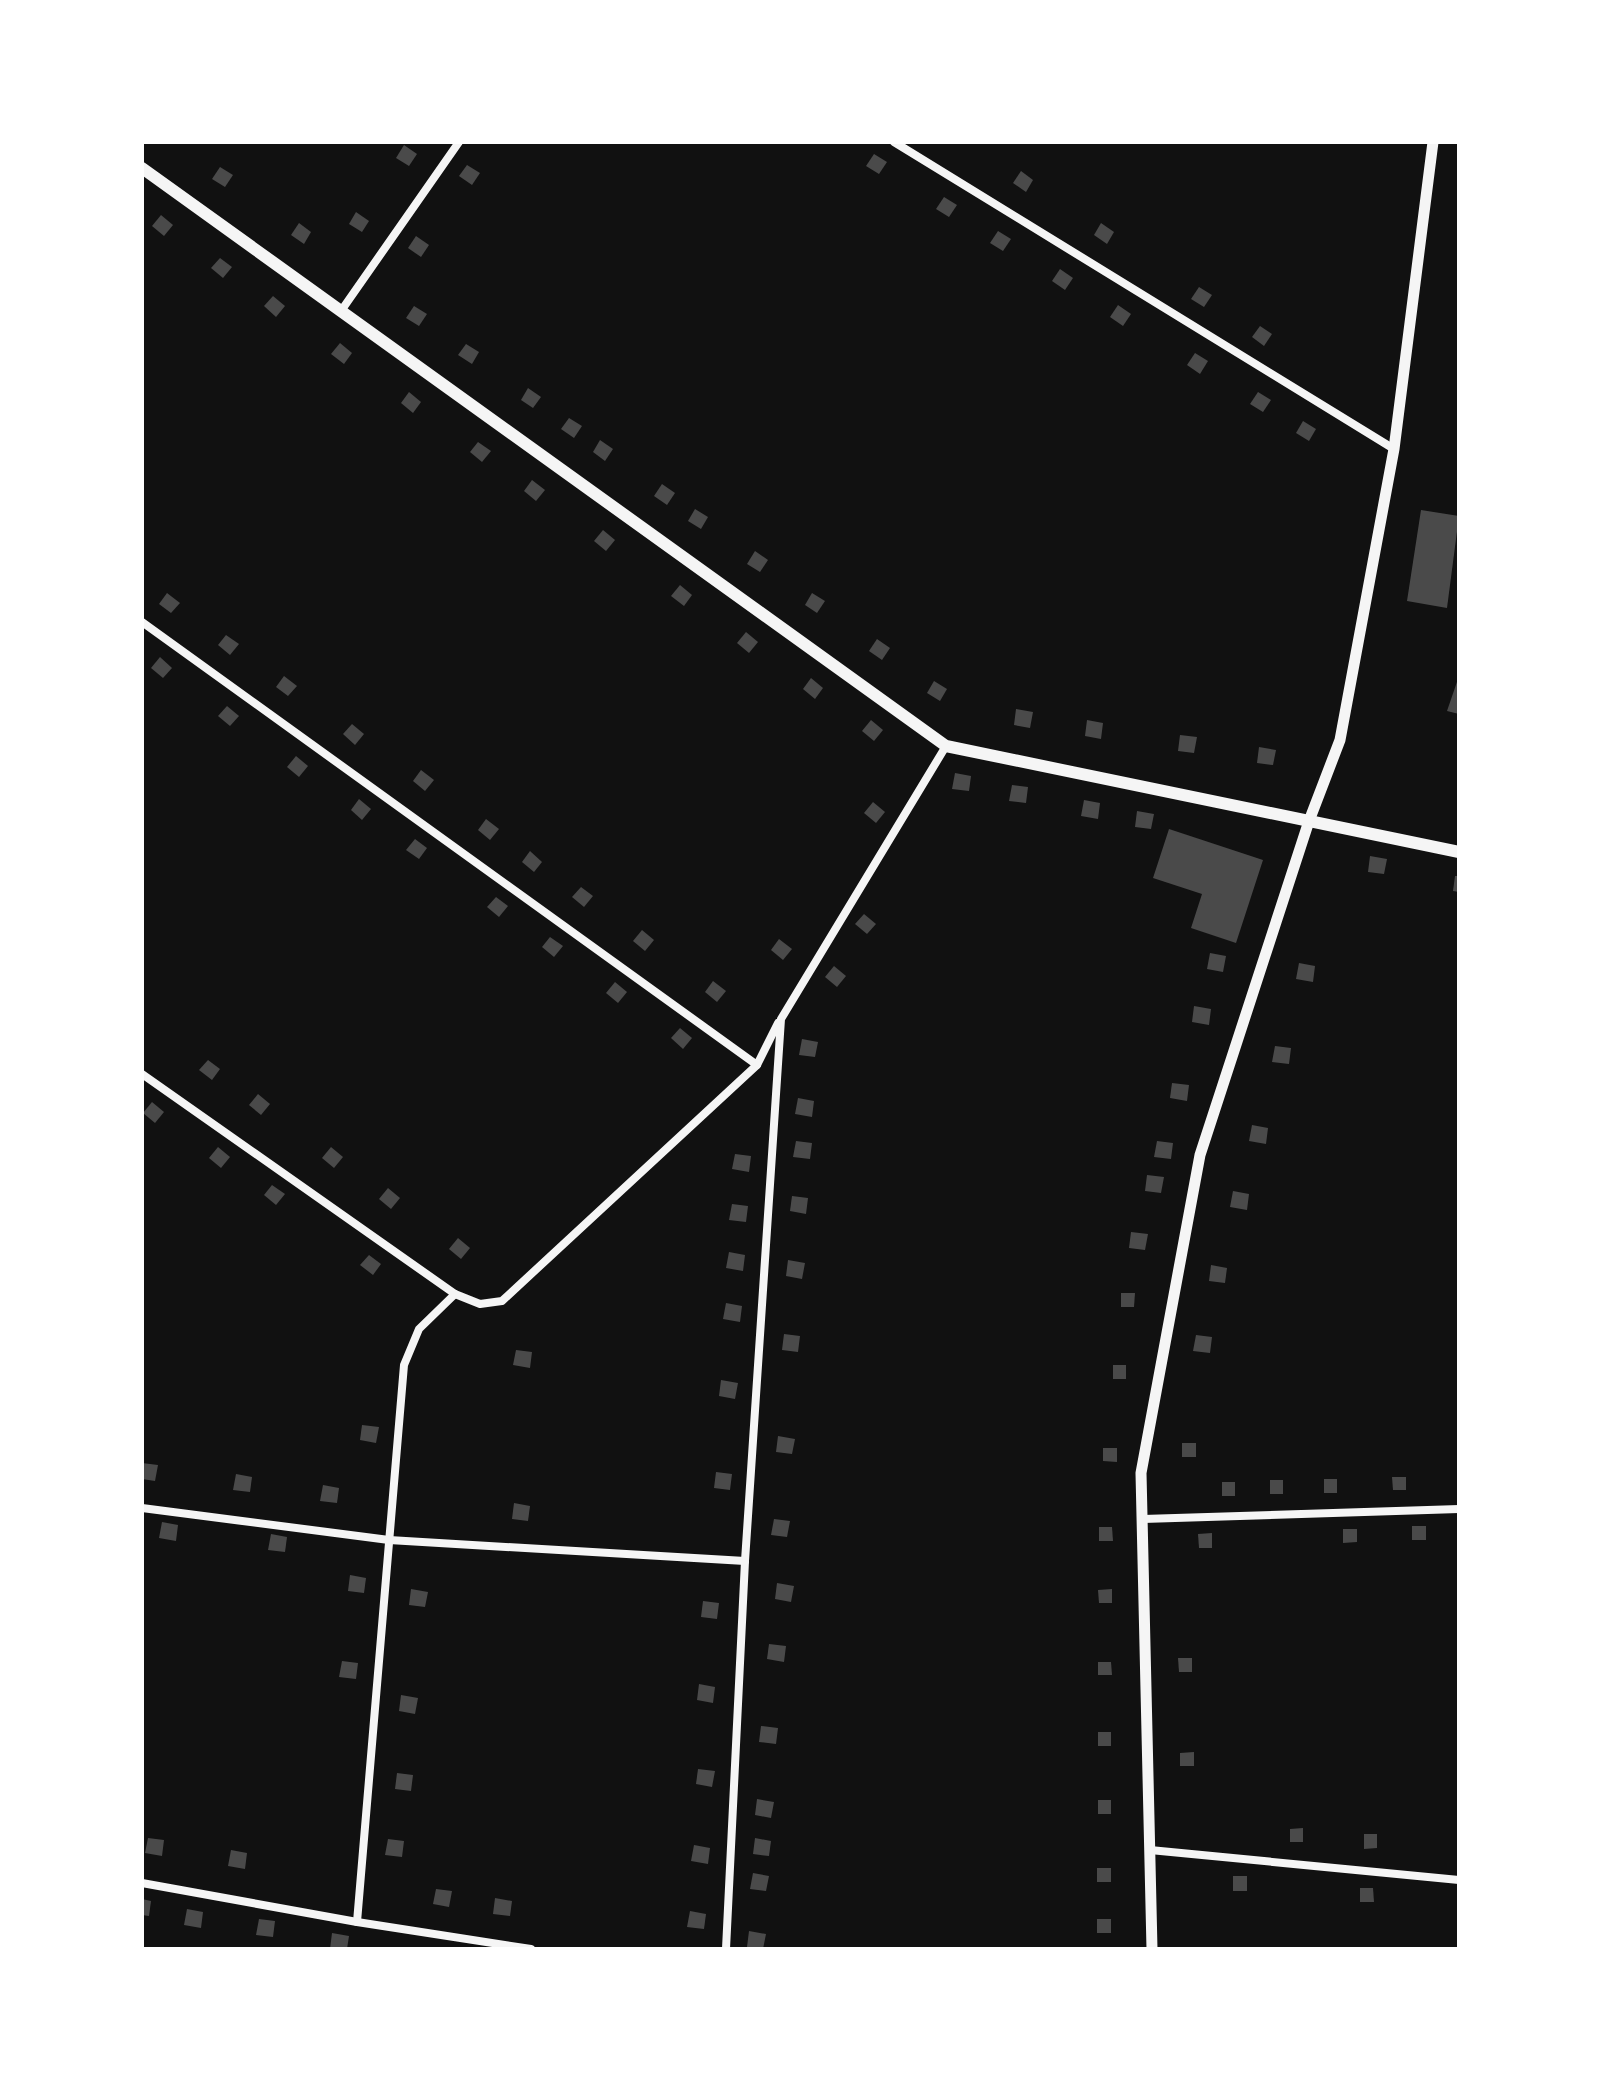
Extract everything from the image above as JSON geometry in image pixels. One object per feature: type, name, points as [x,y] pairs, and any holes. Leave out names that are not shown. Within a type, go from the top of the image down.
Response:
[{"type":"main road","points":[[142,168],[946,746],[1459,852]]},
{"type":"street","points":[[341,311],[459,142]]},
{"type":"street","points":[[894,142],[1394,449]]},
{"type":"street","points":[[1152,1949],[1141,1473],[1200,1155],[1309,821],[1340,740],[1394,449],[1433,142]]},
{"type":"street","points":[[142,622],[757,1065]]},
{"type":"street","points":[[142,1074],[455,1294],[480,1304],[502,1301],[757,1065],[781,1019],[946,746]]},
{"type":"street","points":[[726,1949],[745,1561],[781,1019]]},
{"type":"street","points":[[357,1922],[404,1365],[419,1329],[455,1294]]},
{"type":"street","points":[[142,1508],[389,1540],[745,1561]]},
{"type":"street","points":[[1143,1519],[1459,1509]]},
{"type":"street","points":[[1150,1850],[1459,1880]]},
{"type":"street","points":[[142,1883],[357,1922],[531,1949]]},
{"type":"building","points":[[404,145],[417,154],[409,166],[396,158]]},
{"type":"building","points":[[874,154],[887,162],[879,174],[866,166]]},
{"type":"building","points":[[467,165],[480,173],[472,185],[459,176]]},
{"type":"building","points":[[220,167],[233,175],[225,187],[212,179]]},
{"type":"building","points":[[1021,171],[1033,180],[1026,192],[1013,183]]},
{"type":"building","points":[[944,197],[957,205],[949,217],[936,209]]},
{"type":"building","points":[[356,212],[369,221],[362,232],[349,224]]},
{"type":"building","points":[[161,215],[173,225],[164,236],[152,226]]},
{"type":"building","points":[[299,223],[311,232],[304,244],[291,235]]},
{"type":"building","points":[[1101,223],[1114,232],[1107,244],[1094,235]]},
{"type":"building","points":[[998,231],[1011,239],[1003,251],[990,243]]},
{"type":"building","points":[[416,236],[429,245],[421,257],[408,248]]},
{"type":"building","points":[[220,258],[232,267],[223,278],[211,268]]},
{"type":"building","points":[[1060,269],[1073,278],[1065,290],[1052,281]]},
{"type":"building","points":[[1199,287],[1212,295],[1204,307],[1191,299]]},
{"type":"building","points":[[273,296],[285,306],[276,317],[264,306]]},
{"type":"building","points":[[1118,305],[1131,314],[1123,326],[1110,317]]},
{"type":"building","points":[[414,306],[427,314],[419,326],[406,318]]},
{"type":"building","points":[[1260,326],[1272,334],[1264,346],[1252,337]]},
{"type":"building","points":[[340,343],[352,353],[344,364],[331,354]]},
{"type":"building","points":[[466,344],[479,352],[472,364],[458,355]]},
{"type":"building","points":[[1195,353],[1208,361],[1200,374],[1187,365]]},
{"type":"building","points":[[528,388],[541,397],[533,408],[521,400]]},
{"type":"building","points":[[409,392],[421,402],[413,413],[401,403]]},
{"type":"building","points":[[1258,392],[1271,400],[1263,412],[1250,404]]},
{"type":"building","points":[[569,418],[582,426],[574,438],[561,429]]},
{"type":"building","points":[[1303,421],[1316,429],[1309,441],[1296,433]]},
{"type":"building","points":[[600,440],[613,449],[605,461],[593,452]]},
{"type":"building","points":[[478,442],[491,451],[482,462],[470,452]]},
{"type":"building","points":[[532,480],[545,490],[536,501],[524,491]]},
{"type":"building","points":[[662,484],[675,493],[667,505],[654,496]]},
{"type":"building","points":[[695,509],[708,517],[701,529],[688,521]]},
{"type":"building","points":[[1421,510],[1459,516],[1447,608],[1407,601]]},
{"type":"building","points":[[603,530],[615,540],[606,551],[594,541]]},
{"type":"building","points":[[755,551],[768,560],[760,572],[747,564]]},
{"type":"building","points":[[680,585],[692,595],[684,606],[671,596]]},
{"type":"building","points":[[167,593],[180,603],[171,613],[159,604]]},
{"type":"building","points":[[812,593],[825,601],[817,613],[805,605]]},
{"type":"building","points":[[746,632],[758,642],[749,653],[737,643]]},
{"type":"building","points":[[226,635],[239,644],[230,655],[218,645]]},
{"type":"building","points":[[877,639],[890,648],[882,660],[869,651]]},
{"type":"building","points":[[160,657],[172,668],[163,678],[151,668]]},
{"type":"building","points":[[284,676],[297,686],[288,696],[276,687]]},
{"type":"building","points":[[1459,676],[1459,714],[1447,711]]},
{"type":"building","points":[[811,678],[823,688],[815,699],[803,689]]},
{"type":"building","points":[[934,681],[947,689],[940,701],[927,693]]},
{"type":"building","points":[[227,706],[239,716],[230,726],[218,716]]},
{"type":"building","points":[[1016,709],[1033,712],[1030,728],[1014,725]]},
{"type":"building","points":[[871,720],[883,730],[874,741],[862,731]]},
{"type":"building","points":[[1087,720],[1103,723],[1101,739],[1085,736]]},
{"type":"building","points":[[352,724],[364,734],[355,745],[343,734]]},
{"type":"building","points":[[1180,735],[1197,737],[1194,753],[1178,751]]},
{"type":"building","points":[[1259,747],[1276,750],[1273,765],[1257,763]]},
{"type":"building","points":[[296,756],[308,766],[299,777],[287,767]]},
{"type":"building","points":[[421,770],[434,780],[425,791],[413,781]]},
{"type":"building","points":[[955,773],[971,776],[969,791],[952,789]]},
{"type":"building","points":[[1012,785],[1028,787],[1026,803],[1009,801]]},
{"type":"building","points":[[359,799],[371,809],[362,820],[351,810]]},
{"type":"building","points":[[1084,800],[1100,803],[1098,819],[1081,816]]},
{"type":"building","points":[[873,802],[885,812],[876,823],[864,813]]},
{"type":"building","points":[[1137,811],[1154,814],[1151,829],[1135,827]]},
{"type":"building","points":[[486,819],[499,829],[490,840],[478,830]]},
{"type":"building","points":[[1169,829],[1263,860],[1236,943],[1191,928],[1202,894],[1153,878]]},
{"type":"building","points":[[415,839],[427,848],[419,859],[406,850]]},
{"type":"building","points":[[530,851],[542,862],[534,872],[522,862]]},
{"type":"building","points":[[1370,856],[1387,859],[1384,874],[1368,872]]},
{"type":"building","points":[[1455,876],[1459,876],[1459,892],[1453,891]]},
{"type":"building","points":[[581,887],[593,896],[584,907],[572,897]]},
{"type":"building","points":[[496,897],[508,906],[499,917],[487,907]]},
{"type":"building","points":[[864,914],[876,924],[867,934],[855,924]]},
{"type":"building","points":[[642,930],[654,940],[645,951],[633,941]]},
{"type":"building","points":[[550,937],[563,946],[554,957],[542,947]]},
{"type":"building","points":[[779,939],[792,949],[783,960],[771,950]]},
{"type":"building","points":[[1210,953],[1226,956],[1223,972],[1207,969]]},
{"type":"building","points":[[1299,963],[1315,966],[1313,982],[1296,979]]},
{"type":"building","points":[[834,966],[846,976],[837,987],[825,977]]},
{"type":"building","points":[[713,981],[726,991],[717,1002],[705,992]]},
{"type":"building","points":[[615,982],[627,992],[618,1003],[606,993]]},
{"type":"building","points":[[1194,1006],[1211,1009],[1209,1025],[1192,1022]]},
{"type":"building","points":[[680,1028],[692,1038],[683,1049],[671,1038]]},
{"type":"building","points":[[802,1039],[818,1042],[815,1057],[799,1055]]},
{"type":"building","points":[[1275,1046],[1291,1048],[1289,1064],[1272,1062]]},
{"type":"building","points":[[208,1060],[220,1069],[212,1080],[199,1070]]},
{"type":"building","points":[[1172,1083],[1189,1085],[1187,1101],[1170,1098]]},
{"type":"building","points":[[258,1094],[270,1104],[261,1115],[249,1105]]},
{"type":"building","points":[[798,1098],[814,1101],[812,1117],[795,1114]]},
{"type":"building","points":[[152,1102],[164,1112],[155,1123],[143,1113]]},
{"type":"building","points":[[1252,1125],[1268,1128],[1266,1144],[1249,1141]]},
{"type":"building","points":[[796,1141],[812,1143],[810,1159],[793,1157]]},
{"type":"building","points":[[1157,1141],[1173,1143],[1171,1159],[1154,1157]]},
{"type":"building","points":[[218,1147],[230,1157],[221,1168],[209,1158]]},
{"type":"building","points":[[331,1147],[343,1157],[334,1168],[322,1158]]},
{"type":"building","points":[[735,1154],[751,1156],[749,1172],[732,1169]]},
{"type":"building","points":[[1147,1175],[1164,1177],[1161,1193],[1145,1191]]},
{"type":"building","points":[[272,1185],[285,1194],[276,1205],[264,1195]]},
{"type":"building","points":[[388,1188],[400,1198],[391,1209],[379,1199]]},
{"type":"building","points":[[1233,1191],[1249,1194],[1247,1210],[1230,1207]]},
{"type":"building","points":[[792,1196],[808,1198],[806,1214],[790,1211]]},
{"type":"building","points":[[732,1204],[748,1206],[746,1222],[729,1220]]},
{"type":"building","points":[[1131,1232],[1148,1234],[1145,1250],[1129,1248]]},
{"type":"building","points":[[458,1238],[470,1248],[461,1259],[449,1249]]},
{"type":"building","points":[[729,1252],[745,1255],[743,1271],[726,1268]]},
{"type":"building","points":[[369,1255],[381,1264],[373,1275],[360,1265]]},
{"type":"building","points":[[788,1260],[805,1263],[802,1279],[786,1276]]},
{"type":"building","points":[[1211,1265],[1227,1268],[1225,1283],[1209,1281]]},
{"type":"building","points":[[1121,1293],[1135,1293],[1134,1307],[1121,1307]]},
{"type":"building","points":[[726,1303],[742,1306],[740,1322],[723,1319]]},
{"type":"building","points":[[784,1334],[800,1336],[798,1352],[782,1350]]},
{"type":"building","points":[[1196,1335],[1212,1337],[1210,1353],[1193,1351]]},
{"type":"building","points":[[516,1350],[532,1352],[530,1368],[513,1365]]},
{"type":"building","points":[[1113,1365],[1126,1365],[1126,1379],[1113,1379]]},
{"type":"building","points":[[721,1380],[738,1383],[735,1399],[719,1396]]},
{"type":"building","points":[[362,1425],[379,1427],[376,1443],[360,1440]]},
{"type":"building","points":[[778,1436],[795,1439],[792,1454],[776,1452]]},
{"type":"building","points":[[1182,1443],[1196,1443],[1196,1457],[1182,1457]]},
{"type":"building","points":[[1103,1448],[1117,1448],[1117,1462],[1103,1461]]},
{"type":"building","points":[[142,1463],[158,1465],[155,1481],[142,1479]]},
{"type":"building","points":[[716,1472],[732,1474],[730,1490],[714,1488]]},
{"type":"building","points":[[236,1474],[252,1477],[250,1492],[233,1490]]},
{"type":"building","points":[[1392,1477],[1406,1477],[1406,1490],[1393,1490]]},
{"type":"building","points":[[1324,1479],[1337,1479],[1337,1493],[1324,1493]]},
{"type":"building","points":[[1270,1480],[1283,1480],[1283,1494],[1270,1494]]},
{"type":"building","points":[[1222,1482],[1235,1482],[1235,1496],[1222,1496]]},
{"type":"building","points":[[323,1485],[339,1488],[337,1503],[320,1501]]},
{"type":"building","points":[[514,1503],[530,1506],[528,1521],[512,1519]]},
{"type":"building","points":[[774,1519],[790,1521],[787,1537],[771,1535]]},
{"type":"building","points":[[162,1522],[178,1525],[176,1541],[159,1538]]},
{"type":"building","points":[[1412,1526],[1426,1526],[1426,1540],[1412,1540]]},
{"type":"building","points":[[1099,1527],[1112,1527],[1113,1541],[1099,1541]]},
{"type":"building","points":[[1343,1529],[1357,1529],[1357,1542],[1343,1543]]},
{"type":"building","points":[[1212,1533],[1212,1548],[1199,1548],[1198,1534]]},
{"type":"building","points":[[271,1534],[287,1537],[285,1552],[268,1550]]},
{"type":"building","points":[[350,1575],[366,1578],[364,1593],[348,1591]]},
{"type":"building","points":[[777,1583],[794,1586],[791,1602],[775,1599]]},
{"type":"building","points":[[411,1589],[428,1592],[425,1607],[409,1605]]},
{"type":"building","points":[[1112,1589],[1112,1603],[1099,1603],[1098,1590]]},
{"type":"building","points":[[703,1601],[719,1603],[717,1619],[701,1617]]},
{"type":"building","points":[[769,1644],[786,1646],[784,1662],[767,1659]]},
{"type":"building","points":[[1178,1658],[1192,1658],[1192,1672],[1179,1672]]},
{"type":"building","points":[[342,1661],[358,1663],[356,1679],[339,1677]]},
{"type":"building","points":[[1098,1662],[1111,1662],[1112,1675],[1098,1675]]},
{"type":"building","points":[[699,1684],[715,1687],[713,1703],[697,1700]]},
{"type":"building","points":[[401,1695],[418,1698],[415,1714],[399,1711]]},
{"type":"building","points":[[761,1726],[778,1728],[776,1744],[759,1742]]},
{"type":"building","points":[[1098,1732],[1111,1732],[1111,1746],[1098,1746]]},
{"type":"building","points":[[1194,1752],[1194,1766],[1180,1766],[1180,1753]]},
{"type":"building","points":[[698,1769],[715,1771],[712,1787],[696,1784]]},
{"type":"building","points":[[397,1773],[413,1775],[411,1791],[395,1789]]},
{"type":"building","points":[[757,1799],[774,1802],[771,1818],[755,1815]]},
{"type":"building","points":[[1098,1800],[1111,1800],[1111,1814],[1098,1814]]},
{"type":"building","points":[[1303,1828],[1303,1842],[1290,1842],[1290,1829]]},
{"type":"building","points":[[1364,1834],[1377,1834],[1377,1848],[1364,1849]]},
{"type":"building","points":[[148,1838],[164,1840],[162,1856],[145,1853]]},
{"type":"building","points":[[755,1838],[771,1841],[769,1856],[753,1854]]},
{"type":"building","points":[[388,1839],[404,1841],[402,1857],[385,1855]]},
{"type":"building","points":[[694,1845],[710,1848],[708,1864],[691,1861]]},
{"type":"building","points":[[231,1850],[247,1853],[245,1869],[228,1866]]},
{"type":"building","points":[[1097,1868],[1111,1868],[1111,1882],[1097,1882]]},
{"type":"building","points":[[753,1873],[769,1876],[766,1891],[750,1889]]},
{"type":"building","points":[[1233,1876],[1247,1876],[1247,1891],[1233,1891]]},
{"type":"building","points":[[1360,1888],[1373,1888],[1374,1902],[1360,1902]]},
{"type":"building","points":[[436,1889],[452,1891],[449,1907],[433,1904]]},
{"type":"building","points":[[495,1898],[512,1901],[510,1916],[493,1914]]},
{"type":"building","points":[[142,1899],[151,1901],[149,1916],[142,1915]]},
{"type":"building","points":[[187,1909],[203,1912],[201,1928],[184,1925]]},
{"type":"building","points":[[690,1911],[706,1914],[704,1929],[687,1927]]},
{"type":"building","points":[[259,1919],[275,1921],[273,1937],[256,1935]]},
{"type":"building","points":[[1097,1919],[1111,1919],[1111,1933],[1097,1933]]},
{"type":"building","points":[[749,1931],[766,1934],[763,1949],[747,1947]]},
{"type":"building","points":[[332,1933],[349,1936],[347,1949],[330,1949]]}]
